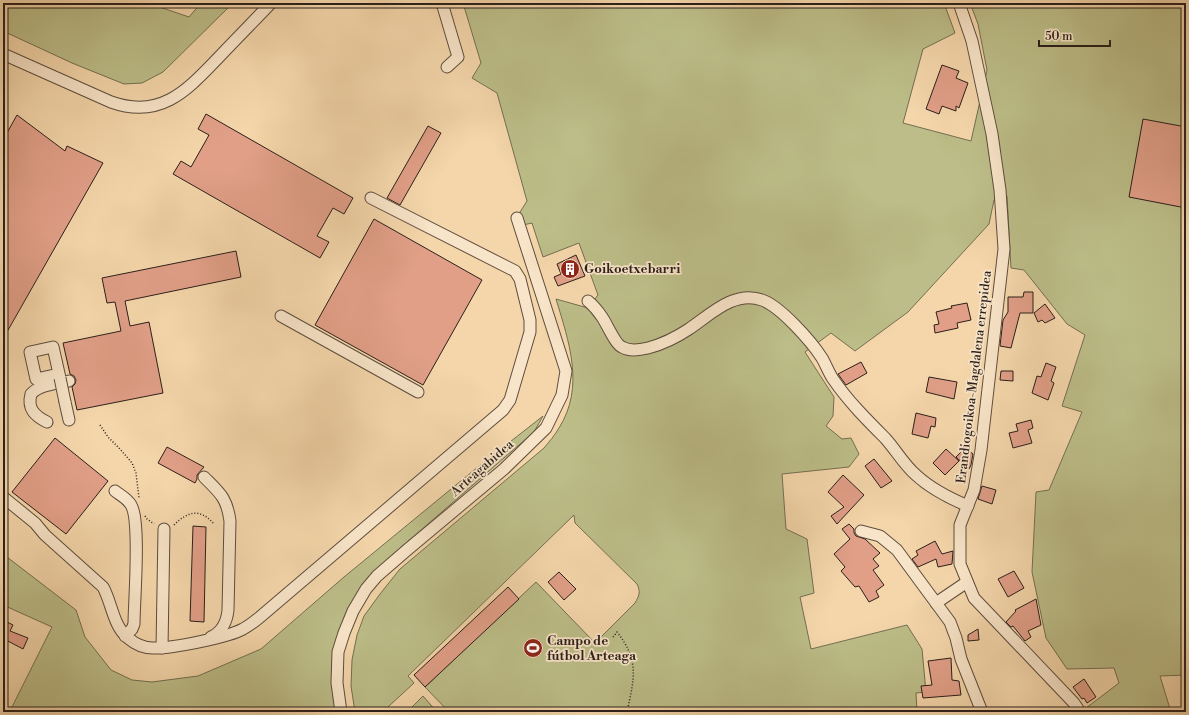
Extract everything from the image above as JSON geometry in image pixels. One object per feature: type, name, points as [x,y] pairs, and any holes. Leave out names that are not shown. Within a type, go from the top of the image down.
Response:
[{"type":"street","points":[[3,54],[124,107],[140,108],[158,105],[176,96],[192,85],[271,3]]},
{"type":"street","points":[[442,3],[458,57],[447,67]]},
{"type":"street","name":"Erandiogoikoa-Magdalena errepidea","points":[[959,3],[972,42],[992,134],[1000,190],[1004,249],[981,450],[974,490],[960,525],[960,564],[974,598],[1074,703],[1080,712]]},
{"type":"street","points":[[3,497],[35,523],[44,535],[103,587],[108,596],[115,620],[121,631],[125,636],[141,646],[162,648],[227,636],[242,630],[260,617],[503,410],[510,400],[530,332],[530,320],[520,279],[515,271],[371,198]]},
{"type":"street","name":"Arteagabidea","points":[[341,712],[337,683],[338,652],[353,611],[366,589],[378,576],[504,469],[546,428],[562,394],[566,371],[517,218]]},
{"type":"street","points":[[588,301],[594,306],[602,317],[620,346],[629,350],[641,350],[656,346],[674,338],[721,306],[733,300],[748,297],[762,300],[784,315],[812,344],[822,358],[833,379],[845,395],[858,411],[895,449],[916,475],[949,498],[968,506]]},
{"type":"street","points":[[281,316],[418,392]]},
{"type":"street","points":[[47,422],[35,415],[30,406],[31,394],[42,386],[63,378],[65,402],[69,420]]},
{"type":"street","points":[[203,640],[216,635],[222,628],[227,618],[230,529],[228,508],[224,499],[204,477]]},
{"type":"street","points":[[115,491],[131,505],[135,517],[136,529],[134,624],[132,629],[125,636]]},
{"type":"street","points":[[162,648],[164,529]]},
{"type":"street","points":[[862,531],[880,536],[897,550],[950,622],[961,659],[982,712]]},
{"type":"street","points":[[936,603],[967,582]]},
{"type":"path","points":[[100,425],[108,437],[120,448],[132,463],[136,473],[139,500]]},
{"type":"path","points":[[143,512],[147,519],[158,527],[164,529],[188,514],[205,516],[214,524]]},
{"type":"path","points":[[613,637],[618,632],[626,643],[631,654],[634,678],[627,712]]},
{"type":"green space","points":[[3,3],[148,3],[189,17],[201,3],[233,3],[163,72],[142,83],[124,84],[72,63],[3,31]]},
{"type":"green space","points":[[463,3],[944,3],[955,33],[923,49],[903,123],[971,141],[987,70],[978,24],[970,3],[1186,3],[1186,675],[1160,676],[1171,712],[1088,712],[1086,708],[1119,683],[1114,668],[1067,669],[1046,638],[1032,572],[1036,492],[1049,490],[1082,412],[1062,406],[1085,335],[1067,324],[1024,270],[1011,268],[1007,196],[994,200],[989,224],[908,312],[855,351],[831,333],[805,352],[834,397],[833,416],[826,426],[842,439],[851,438],[859,454],[849,467],[782,474],[786,529],[807,539],[814,593],[800,597],[811,649],[907,625],[922,649],[926,692],[916,693],[917,712],[449,712],[425,687],[536,582],[595,643],[635,603],[639,594],[637,584],[575,523],[574,515],[408,676],[414,683],[388,707],[389,712],[355,712],[351,686],[352,660],[357,635],[364,616],[400,569],[544,448],[554,436],[567,412],[573,381],[570,348],[556,299],[588,308],[598,295],[579,243],[543,257],[532,223],[523,225],[520,212],[527,201],[497,93],[472,78],[481,63]]},
{"type":"green space","points":[[543,416],[534,432],[390,557],[358,593],[344,618],[336,643],[332,668],[333,695],[336,712],[7,712],[12,707],[52,627],[3,605],[3,554],[76,610],[85,637],[111,670],[132,680],[152,682],[198,676],[261,649],[344,577],[473,471]]},
{"type":"green space","points":[[423,696],[437,712],[407,712]]},
{"type":"building","points":[[942,65],[959,71],[956,78],[968,83],[959,108],[956,106],[956,111],[942,106],[939,114],[926,109]]},
{"type":"building","points":[[206,114],[353,198],[344,214],[333,208],[317,236],[329,242],[320,258],[173,174],[181,161],[191,167],[209,135],[198,129]]},
{"type":"building","points":[[17,115],[65,151],[67,146],[103,163],[3,339],[3,140]]},
{"type":"building","points":[[1143,119],[1186,127],[1186,208],[1129,197]]},
{"type":"building","points":[[428,126],[441,133],[400,205],[387,198]]},
{"type":"building","points":[[374,219],[482,280],[423,385],[315,325]]},
{"type":"building","points":[[236,251],[241,277],[125,301],[130,326],[149,322],[163,393],[77,410],[72,387],[76,380],[74,376],[70,374],[63,343],[121,331],[115,302],[107,303],[102,278]]},
{"type":"building","name":"Goikoetxebarri","points":[[576,255],[585,276],[558,286],[554,277],[561,274],[557,264]]},
{"type":"building","points":[[1024,292],[1033,292],[1033,313],[1020,313],[1011,348],[1000,346],[1003,320],[1008,312],[1008,297],[1023,297]]},
{"type":"building","points":[[967,303],[971,320],[957,323],[958,328],[935,333],[934,325],[939,324],[936,312],[952,308],[951,306]]},
{"type":"building","points":[[1045,304],[1055,318],[1045,323],[1042,320],[1038,322],[1034,313]]},
{"type":"building","points":[[861,362],[867,373],[846,385],[838,374]]},
{"type":"building","points":[[1046,363],[1056,367],[1051,381],[1054,383],[1048,400],[1032,393],[1037,376],[1041,377]]},
{"type":"building","points":[[1001,371],[1013,371],[1013,381],[1000,380]]},
{"type":"building","points":[[929,377],[957,382],[954,399],[926,392]]},
{"type":"building","points":[[916,413],[936,418],[935,427],[931,426],[928,438],[912,434]]},
{"type":"building","points":[[1031,420],[1033,428],[1028,430],[1032,443],[1013,448],[1009,433],[1018,431],[1016,424]]},
{"type":"building","points":[[55,438],[108,481],[66,534],[12,492]]},
{"type":"building","points":[[167,447],[204,467],[197,475],[195,483],[158,463]]},
{"type":"building","points":[[965,448],[973,454],[969,469],[956,457]]},
{"type":"building","points":[[946,449],[959,461],[945,475],[933,463]]},
{"type":"building","points":[[874,459],[892,481],[881,488],[865,466]]},
{"type":"building","points":[[843,475],[864,495],[837,524],[831,516],[844,507],[828,492]]},
{"type":"building","points":[[982,486],[996,490],[992,504],[978,499]]},
{"type":"building","points":[[849,524],[854,529],[856,536],[865,539],[880,553],[873,559],[879,566],[873,570],[884,585],[876,591],[879,597],[869,602],[859,586],[855,587],[841,571],[845,567],[834,554],[850,539],[842,529]]},
{"type":"building","points":[[193,526],[206,527],[204,622],[190,621]]},
{"type":"building","points":[[935,541],[942,554],[953,551],[952,564],[938,567],[936,559],[918,567],[912,559],[918,555],[916,551]]},
{"type":"building","points":[[1014,571],[1024,588],[1008,597],[998,579]]},
{"type":"building","points":[[559,572],[576,589],[564,600],[548,582]]},
{"type":"building","points":[[508,587],[519,599],[425,687],[414,675]]},
{"type":"building","points":[[1036,599],[1041,625],[1028,631],[1031,637],[1025,641],[1013,626],[1011,627],[1006,622],[1016,611],[1015,610]]},
{"type":"building","points":[[3,620],[13,625],[10,631],[28,638],[23,649],[6,640],[3,646]]},
{"type":"building","points":[[978,629],[979,640],[968,641],[968,635]]},
{"type":"building","points":[[951,658],[952,680],[959,681],[961,695],[923,698],[921,686],[932,685],[928,661]]},
{"type":"building","points":[[1084,679],[1096,697],[1087,703],[1073,687]]},
{"type":"place","name":"Goikoetxebarri","points":[[570,269]]},
{"type":"place","name":"Campo de fútbol Arteaga","points":[[533,648]]}]
